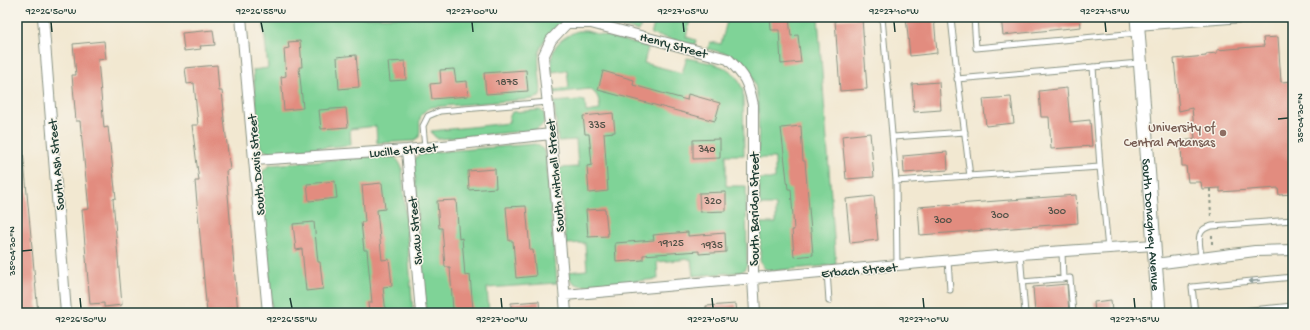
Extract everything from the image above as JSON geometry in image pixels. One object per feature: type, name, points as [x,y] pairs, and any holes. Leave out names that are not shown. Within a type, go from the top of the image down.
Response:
[{"type":"street","name":"South Ash Street","points":[[43,17],[66,313]]},
{"type":"street","name":"South Davis Street","points":[[241,17],[268,313]]},
{"type":"street","points":[[1137,25],[1243,17]]},
{"type":"street","name":"Henry Street","points":[[551,40],[567,23],[591,23],[728,59],[742,74],[749,88],[753,105]]},
{"type":"street","name":"South Donaghey Avenue","points":[[1137,25],[1159,313]]},
{"type":"street","name":"South Mitchell Street","points":[[551,40],[543,57],[566,313]]},
{"type":"street","name":"South Baridon Street","points":[[753,105],[753,278],[755,313]]},
{"type":"street","name":"Lucille Street","points":[[254,160],[407,150],[551,134]]},
{"type":"street","name":"Shaw Street","points":[[407,150],[421,313]]},
{"type":"street","name":"Erbach Street","points":[[565,295],[1020,254],[1154,245]]},
{"type":"street","points":[[1155,264],[1255,251],[1293,250]]},
{"type":"lane","points":[[882,17],[896,181],[896,266]]},
{"type":"lane","points":[[951,17],[957,79],[970,177]]},
{"type":"lane","points":[[974,17],[976,48],[1137,25]]},
{"type":"lane","points":[[957,79],[1140,63]]},
{"type":"lane","points":[[1093,67],[1100,167],[1108,249]]},
{"type":"lane","points":[[425,148],[423,126],[428,116],[440,111],[548,102]]},
{"type":"lane","points":[[893,137],[965,132]]},
{"type":"lane","points":[[896,181],[1100,167]]},
{"type":"lane","points":[[1201,257],[1199,239],[1204,228],[1212,226],[1293,220]]},
{"type":"lane","points":[[1062,252],[1063,279]]},
{"type":"lane","points":[[1020,254],[1025,313]]},
{"type":"lane","points":[[948,261],[950,290]]},
{"type":"lane","points":[[827,271],[829,300]]},
{"type":"lane","points":[[1195,313],[1192,287],[1293,277]]},
{"type":"lane","points":[[1022,282],[1070,278],[1073,313]]},
{"type":"lane","points":[[1222,313],[1293,306]]},
{"type":"path","points":[[1210,189],[1211,221]]},
{"type":"path","points":[[1212,232],[1212,248]]},
{"type":"green space","points":[[247,17],[566,17],[567,19],[548,36],[540,51],[539,68],[541,92],[539,97],[532,99],[432,107],[426,110],[421,116],[419,137],[413,141],[377,143],[376,126],[350,129],[351,145],[269,153],[263,149],[259,142],[253,70],[268,68],[263,20],[248,21]]},
{"type":"green space","points":[[585,17],[643,17],[639,31]]},
{"type":"green space","points":[[643,17],[691,17],[686,37],[696,40],[695,45],[651,34],[655,21]]},
{"type":"green space","points":[[728,17],[818,17],[836,265],[770,271],[764,268],[760,260],[761,223],[776,223],[776,205],[760,205],[759,179],[775,179],[775,158],[758,158],[759,121],[757,93],[749,70],[739,59],[708,49],[710,42],[721,44]]},
{"type":"green space","points":[[577,31],[586,31],[648,47],[644,63],[682,73],[687,58],[718,65],[734,74],[743,90],[744,155],[726,155],[726,186],[746,186],[747,265],[744,270],[741,272],[693,276],[691,259],[657,262],[658,279],[583,286],[571,280],[568,272],[587,270],[585,243],[566,244],[559,168],[578,167],[576,140],[558,141],[554,102],[585,101],[586,112],[600,110],[597,95],[589,89],[555,93],[554,90],[569,88],[567,70],[552,72],[553,51],[559,42]]},
{"type":"green space","points":[[540,110],[544,113],[544,121],[536,130],[438,139],[431,131],[509,123],[509,118],[512,112]]},
{"type":"green space","points":[[535,144],[542,149],[546,157],[557,283],[487,288],[489,313],[426,313],[414,166],[416,158],[421,153]]},
{"type":"green space","points":[[390,155],[398,160],[402,168],[413,313],[272,313],[261,178],[264,170],[271,165]]},
{"type":"building","points":[[770,17],[789,17],[791,36],[798,35],[801,62],[781,64],[779,30],[771,30]]},
{"type":"building","points":[[906,17],[934,17],[937,53],[910,56]]},
{"type":"building","points":[[1001,17],[1080,17],[1081,27],[1003,35]]},
{"type":"building","points":[[862,18],[867,89],[840,91],[835,20]]},
{"type":"building","points":[[213,30],[215,45],[200,46],[201,49],[184,51],[182,33]]},
{"type":"building","points":[[1278,37],[1281,82],[1293,81],[1293,194],[1279,195],[1278,188],[1220,192],[1220,188],[1202,189],[1201,182],[1188,182],[1186,166],[1182,166],[1181,141],[1195,139],[1192,108],[1179,111],[1174,59],[1206,56],[1206,54],[1217,53],[1217,50],[1264,46],[1263,38]]},
{"type":"building","points":[[104,41],[106,59],[98,60],[104,128],[108,127],[116,198],[113,199],[122,305],[104,307],[104,303],[90,304],[82,210],[89,209],[80,121],[76,121],[72,75],[76,75],[73,44]]},
{"type":"building","points":[[300,41],[302,67],[299,67],[303,108],[284,110],[281,77],[286,76],[284,49],[289,48],[288,42]]},
{"type":"building","points":[[356,55],[359,87],[339,89],[337,57]]},
{"type":"building","points":[[405,61],[406,80],[390,81],[388,62]]},
{"type":"building","points":[[217,65],[219,91],[222,91],[230,170],[226,171],[238,313],[207,313],[195,181],[199,181],[192,125],[198,125],[194,83],[187,84],[185,68]]},
{"type":"building","points":[[454,69],[456,82],[467,81],[468,96],[432,99],[430,84],[441,83],[440,70]]},
{"type":"building","points":[[526,70],[528,91],[486,94],[484,73]]},
{"type":"building","points":[[603,71],[634,80],[633,85],[687,100],[688,94],[720,103],[715,121],[598,90]]},
{"type":"building","points":[[939,82],[941,110],[914,112],[912,84]]},
{"type":"building","points":[[1067,88],[1070,122],[1090,120],[1092,146],[1051,149],[1049,117],[1041,117],[1039,91]]},
{"type":"building","points":[[1011,97],[1014,123],[986,126],[983,99]]},
{"type":"building","points":[[346,108],[348,127],[321,129],[319,110]]},
{"type":"building","points":[[613,113],[615,132],[604,133],[608,191],[589,193],[587,166],[592,165],[589,134],[585,134],[583,116]]},
{"type":"building","points":[[801,126],[803,161],[805,161],[813,255],[794,257],[791,189],[788,189],[781,128]]},
{"type":"building","points":[[870,133],[874,177],[846,179],[842,136]]},
{"type":"building","points":[[720,139],[720,158],[693,159],[693,140]]},
{"type":"building","points":[[17,150],[23,150],[38,313],[17,313]]},
{"type":"building","points":[[947,152],[948,170],[904,173],[903,156]]},
{"type":"building","points":[[495,169],[496,188],[469,190],[468,171]]},
{"type":"building","points":[[335,181],[337,198],[309,201],[307,184]]},
{"type":"building","points":[[382,183],[385,209],[377,210],[382,260],[389,259],[392,286],[383,287],[386,313],[369,313],[368,303],[372,303],[367,250],[364,250],[361,222],[365,222],[362,185]]},
{"type":"building","points":[[726,192],[726,211],[700,212],[699,193]]},
{"type":"building","points":[[1076,195],[1078,223],[920,235],[918,207]]},
{"type":"building","points":[[874,196],[878,240],[850,243],[846,199]]},
{"type":"building","points":[[456,200],[459,239],[462,238],[465,276],[470,275],[473,309],[453,311],[450,267],[445,267],[442,228],[439,228],[437,201]]},
{"type":"building","points":[[526,206],[530,250],[533,250],[536,276],[516,278],[513,241],[509,241],[506,207]]},
{"type":"building","points":[[605,209],[608,236],[588,237],[586,210]]},
{"type":"building","points":[[314,222],[318,262],[320,262],[323,289],[306,291],[302,249],[296,250],[293,224]]},
{"type":"building","points":[[688,232],[688,236],[725,233],[726,252],[699,254],[699,251],[643,255],[643,260],[616,262],[615,243],[654,240],[653,235]]},
{"type":"building","points":[[1067,284],[1069,313],[1035,313],[1033,287]]},
{"type":"building","points":[[1111,300],[1112,313],[1095,313],[1094,302]]},
{"type":"building","points":[[539,301],[540,313],[511,313],[511,303]]},
{"type":"building","points":[[736,304],[737,313],[706,313],[706,306]]},
{"type":"place","name":"University of Central Arkansas","points":[[1223,133]]}]
